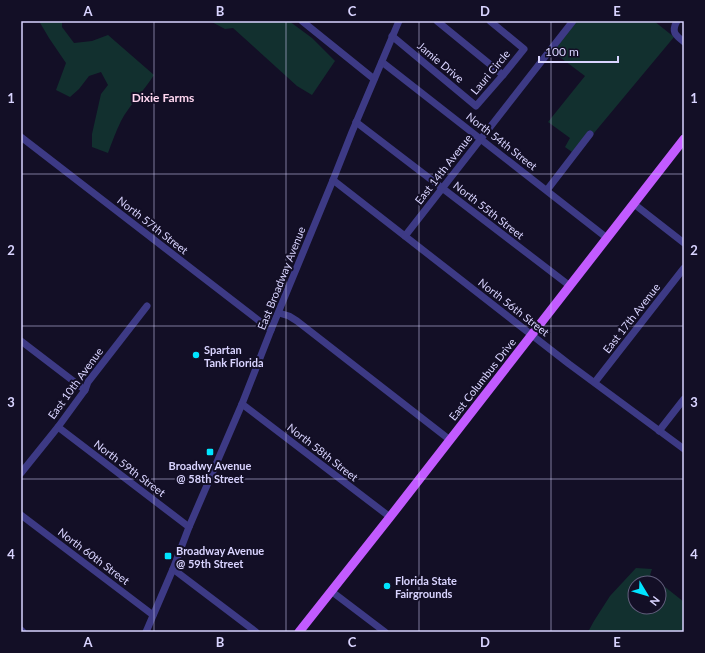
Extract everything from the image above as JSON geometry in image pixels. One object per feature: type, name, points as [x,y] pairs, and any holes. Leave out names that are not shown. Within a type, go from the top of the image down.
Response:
[{"type":"main road","name":"East Columbus Drive","points":[[299,632],[684,139]]},
{"type":"street","points":[[302,21],[374,79]]},
{"type":"street","points":[[437,21],[504,75]]},
{"type":"street","name":"Lauri Circle","points":[[476,106],[504,75],[524,49],[490,21]]},
{"type":"street","name":"East 14th Avenue","points":[[405,236],[573,21]]},
{"type":"street","points":[[677,21],[674,26],[675,34],[684,42]]},
{"type":"street","name":"East Broadway Avenue","points":[[146,632],[242,404],[356,122],[382,62],[396,22]]},
{"type":"street","name":"Jamie Drive","points":[[392,36],[476,106]]},
{"type":"street","name":"North 54th Street","points":[[382,62],[608,238]]},
{"type":"street","name":"North 55th Street","points":[[356,122],[570,286]]},
{"type":"street","points":[[546,190],[590,134]]},
{"type":"street","name":"North 57th Street","points":[[21,137],[271,330]]},
{"type":"street","name":"North 56th Street","points":[[333,180],[569,364],[684,450]]},
{"type":"street","points":[[634,204],[684,243]]},
{"type":"street","name":"East 17th Avenue","points":[[595,382],[684,268]]},
{"type":"street","name":"East 10th Avenue","points":[[21,473],[58,427],[85,390],[88,382],[147,306]]},
{"type":"street","points":[[279,312],[297,321],[450,440]]},
{"type":"street","points":[[21,341],[85,390]]},
{"type":"street","points":[[659,431],[684,399]]},
{"type":"street","name":"North 58th Street","points":[[242,404],[390,517]]},
{"type":"street","name":"North 59th Street","points":[[58,427],[189,527]]},
{"type":"street","name":"North 60th Street","points":[[21,515],[153,615]]},
{"type":"street","points":[[172,569],[256,632]]},
{"type":"street","points":[[331,591],[385,632]]},
{"type":"green space","points":[[39,21],[62,21],[62,27],[74,43],[92,41],[108,35],[154,75],[121,121],[108,153],[92,147],[92,134],[101,94],[108,85],[101,72],[89,76],[79,89],[70,97],[56,90],[66,63]]},
{"type":"green space","points":[[210,21],[289,21],[312,38],[335,61],[312,95],[297,86],[233,28],[225,29]]},
{"type":"green space","points":[[577,21],[654,21],[674,37],[594,133],[589,130],[572,152],[565,147],[570,138],[548,122],[585,76],[553,52]]},
{"type":"green space","points":[[636,568],[652,569],[650,575],[630,575]]},
{"type":"green space","points":[[627,578],[627,615],[667,615],[667,588],[684,602],[684,632],[588,632],[610,596]]},
{"type":"place","name":"Spartan Tank Florida","points":[[196,355]]},
{"type":"place","name":"Broadwy Avenue @ 58th Street","points":[[210,452]]},
{"type":"place","name":"Broadway Avenue @ 59th Street","points":[[168,556]]},
{"type":"place","name":"Florida State Fairgrounds","points":[[387,586]]},
{"type":"district","name":"Dixie Farms","points":[[163,97]]}]
